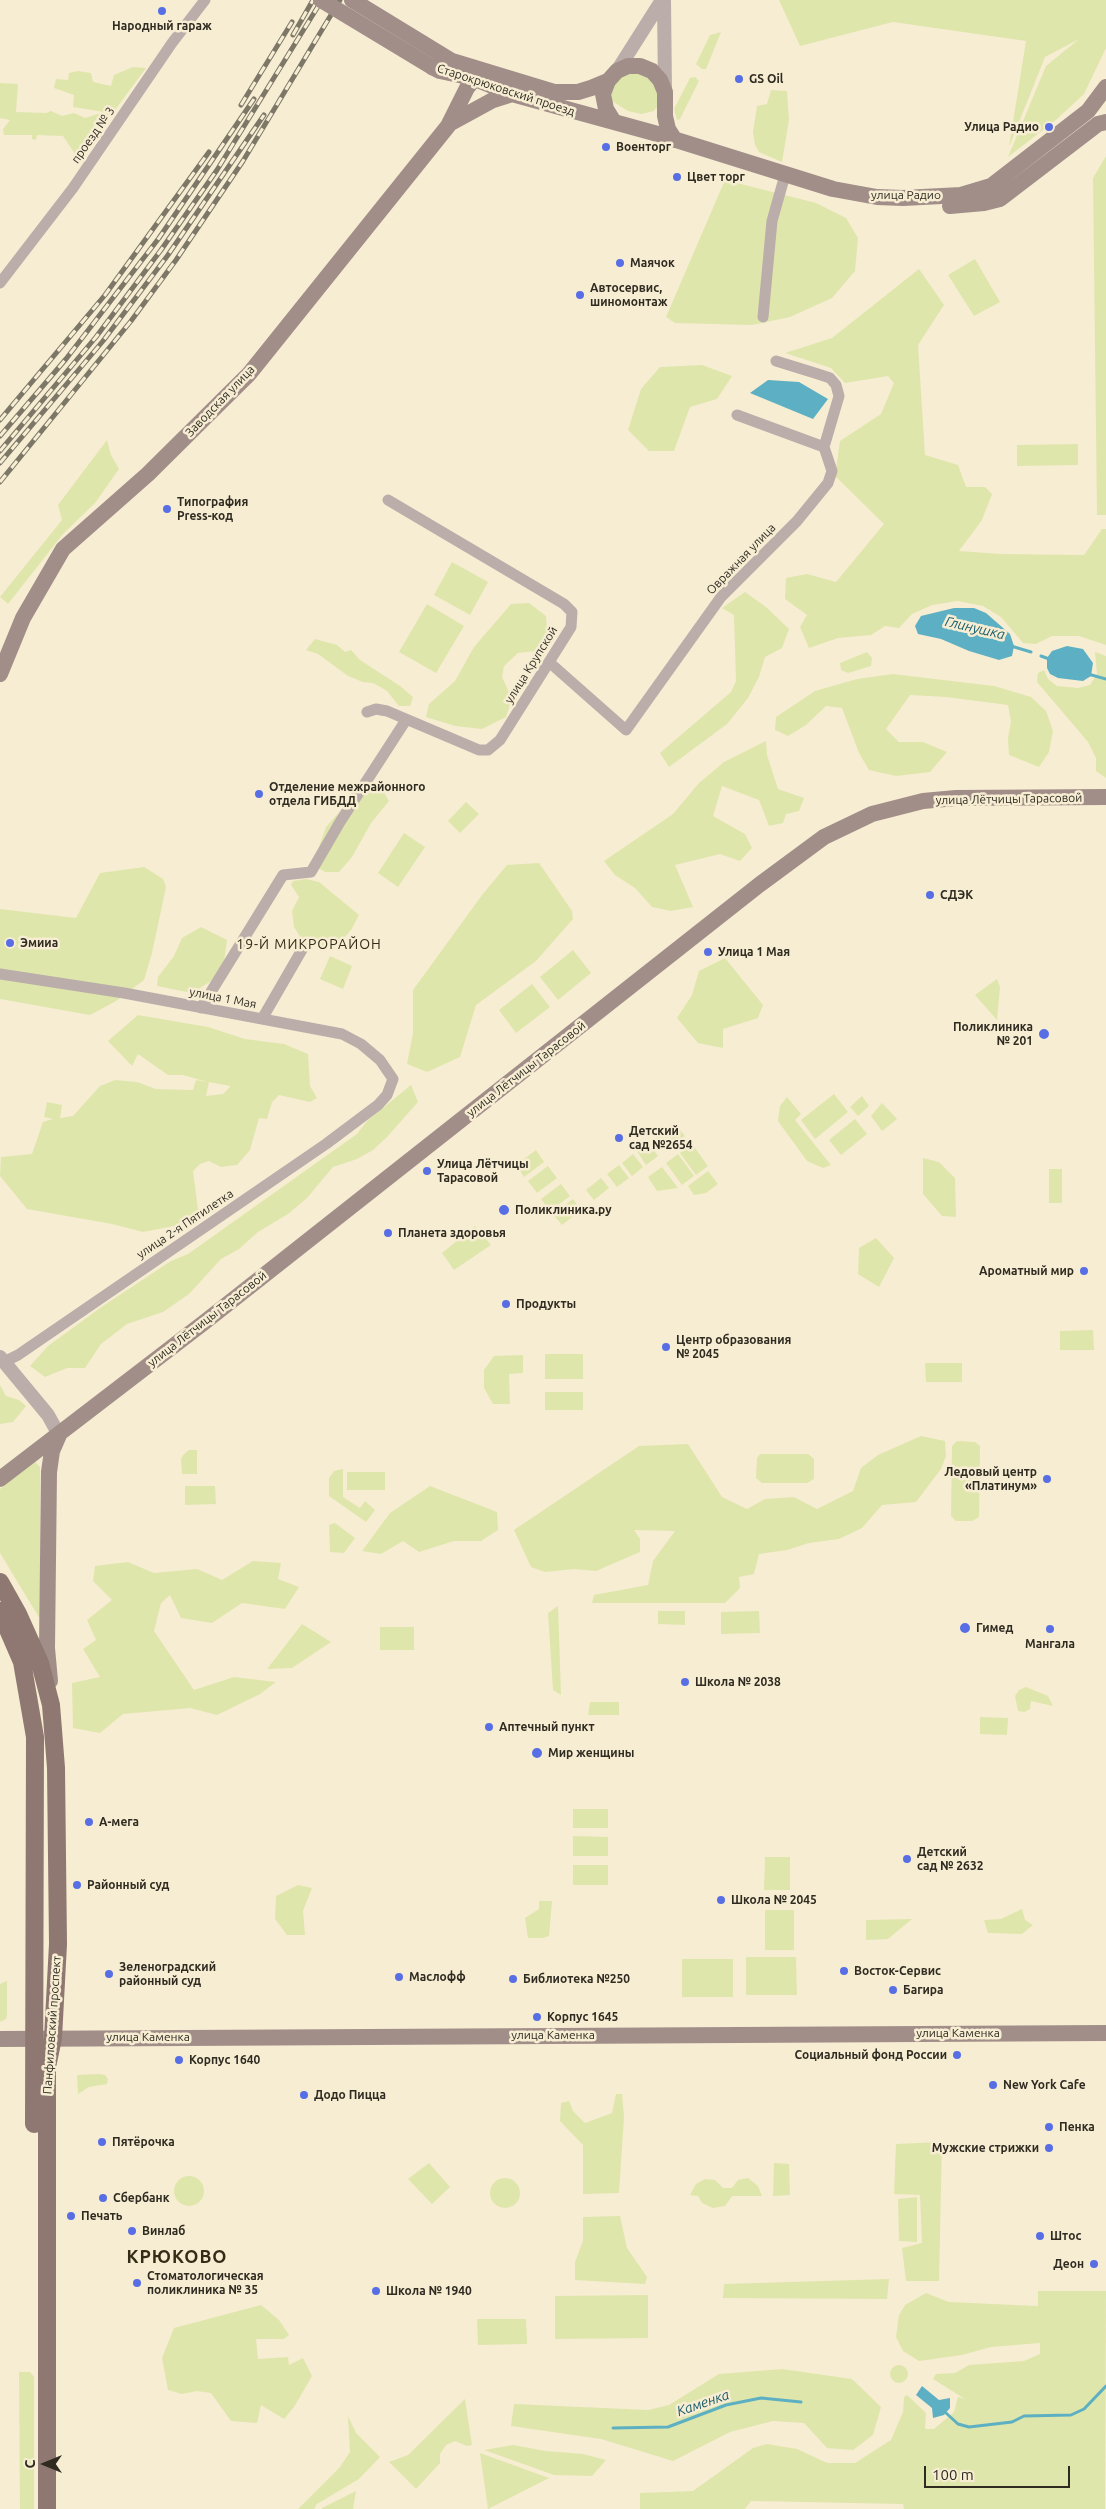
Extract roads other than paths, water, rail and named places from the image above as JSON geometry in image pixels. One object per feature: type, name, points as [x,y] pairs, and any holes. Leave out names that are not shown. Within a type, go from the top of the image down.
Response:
[{"type":"main road","name":"Старокрюковский проезд","points":[[321,0],[438,64],[452,61],[512,94],[675,140]]},
{"type":"main road","name":"Старокрюковский проезд","points":[[352,0],[438,64]]},
{"type":"main road","points":[[438,64],[450,83],[452,90],[448,126]]},
{"type":"main road","points":[[448,126],[478,74],[554,92],[578,92],[628,66],[646,69],[660,80],[665,95],[668,129],[675,140]]},
{"type":"main road","points":[[612,76],[603,94],[606,109],[614,122]]},
{"type":"main road","name":"улица Радио","points":[[675,140],[785,175],[855,194],[924,197],[960,194],[982,190],[999,181],[1088,111],[1106,87]]},
{"type":"main road","points":[[448,126],[493,100],[512,94]]},
{"type":"main road","points":[[635,128],[649,124],[660,113],[665,95]]},
{"type":"main road","points":[[855,194],[907,208],[984,203],[1000,198],[1098,124],[1106,122]]},
{"type":"main road","name":"Заводская улица","points":[[0,674],[23,618],[63,549],[148,474],[248,374],[448,126]]},
{"type":"main road","name":"улица Лётчицы Тарасовой","points":[[0,1479],[59,1435],[758,885],[824,837],[872,814],[923,801],[956,798],[1106,798]]},
{"type":"main road","points":[[51,1705],[47,1648],[49,1481],[50,1460],[59,1435]]},
{"type":"main road","name":"Панфиловский проспект","points":[[0,1582],[18,1614],[40,1663],[51,1705],[56,1768],[58,1915],[52,2038],[46,2067],[37,2509]]},
{"type":"main road","name":"Панфиловский проспект","points":[[0,1611],[22,1662],[35,1737],[34,2038],[47,2509]]},
{"type":"main road","name":"улица Каменка","points":[[0,2039],[1106,2032]]},
{"type":"street","name":"проезд № 3","points":[[0,283],[73,188],[172,43],[205,0]]},
{"type":"street","points":[[612,76],[663,0]]},
{"type":"street","points":[[663,0],[665,95]]},
{"type":"street","points":[[763,317],[772,221],[785,175]]},
{"type":"street","points":[[736,416],[824,447],[838,396],[836,385],[830,378],[776,361]]},
{"type":"street","name":"Овражная улица","points":[[549,662],[626,730],[725,592],[797,521],[828,483],[832,471],[824,447]]},
{"type":"street","name":"улица Крупской","points":[[367,712],[376,709],[478,750],[488,750],[500,740],[571,627],[572,612],[564,604],[388,500]]},
{"type":"street","points":[[201,1008],[283,875],[311,872],[340,822],[406,720]]},
{"type":"street","points":[[262,1019],[303,948]]},
{"type":"street","name":"улица 1 Мая","points":[[0,974],[342,1034],[361,1044],[380,1060],[393,1079],[388,1094],[378,1104]]},
{"type":"street","name":"улица 2-я Пятилетка","points":[[2,1360],[18,1355],[258,1191],[378,1104]]},
{"type":"street","points":[[2,1360],[48,1415],[59,1435]]},
{"type":"water","points":[[768,380],[799,382],[828,399],[813,419],[750,393]]},
{"type":"water","points":[[954,608],[974,608],[986,613],[1010,634],[1014,646],[1012,656],[999,660],[969,651],[941,639],[918,634],[915,626],[921,616]]},
{"type":"water","points":[[1067,646],[1083,649],[1093,663],[1091,676],[1083,681],[1058,678],[1050,674],[1047,668],[1047,658],[1052,651]]},
{"type":"water","points":[[922,2386],[939,2400],[950,2398],[950,2408],[944,2415],[933,2418],[932,2408],[916,2395]]},
{"type":"waterway","name":"Глинушка","points":[[1011,646],[1031,652]]},
{"type":"waterway","name":"Глинушка","points":[[1041,656],[1049,659]]},
{"type":"waterway","name":"Глинушка","points":[[1088,674],[1106,679]]},
{"type":"waterway","name":"Каменка","points":[[946,2413],[958,2424],[969,2427],[1012,2422],[1024,2416],[1071,2415],[1084,2409],[1106,2386]]},
{"type":"waterway","name":"Каменка","points":[[613,2428],[668,2427],[726,2405],[761,2398],[801,2402]]},
{"type":"railway","points":[[293,35],[313,0]]},
{"type":"railway","points":[[0,451],[96,337],[161,250],[217,170],[322,0]]},
{"type":"railway","points":[[0,482],[131,321],[176,260],[243,161],[340,0]]},
{"type":"railway","points":[[241,105],[292,22]]},
{"type":"railway","points":[[0,436],[66,359],[159,238],[254,99]]},
{"type":"railway","points":[[0,463],[103,341],[168,255],[264,115]]},
{"type":"railway","points":[[0,420],[105,295],[209,152]]},
{"type":"place","name":"Народный гараж","points":[[162,11]]},
{"type":"place","name":"GS Oil","points":[[739,79]]},
{"type":"place","name":"Улица Радио","points":[[1049,127]]},
{"type":"place","name":"Военторг","points":[[606,147]]},
{"type":"place","name":"Цвет торг","points":[[677,177]]},
{"type":"place","name":"Маячок","points":[[620,263]]},
{"type":"place","name":"Автосервис, шиномонтаж","points":[[580,295]]},
{"type":"place","name":"Типография Press-код","points":[[167,509]]},
{"type":"place","name":"Отделение межрайонного отдела ГИБДД","points":[[259,794]]},
{"type":"place","name":"СДЭК","points":[[930,895]]},
{"type":"place","name":"Эмииа","points":[[10,943]]},
{"type":"place","name":"Улица 1 Мая","points":[[708,952]]},
{"type":"place","name":"Поликлиника № 201","points":[[1044,1034]]},
{"type":"place","name":"Детский сад №2654","points":[[619,1138]]},
{"type":"place","name":"Улица Лётчицы Тарасовой","points":[[427,1171]]},
{"type":"place","name":"Поликлиника.ру","points":[[504,1210]]},
{"type":"place","name":"Планета здоровья","points":[[388,1233]]},
{"type":"place","name":"Ароматный мир","points":[[1084,1271]]},
{"type":"place","name":"Продукты","points":[[506,1304]]},
{"type":"place","name":"Центр образования № 2045","points":[[666,1347]]},
{"type":"place","name":"Ледовый центр «Платинум»","points":[[1047,1479]]},
{"type":"place","name":"Гимед","points":[[965,1628]]},
{"type":"place","name":"Мангала","points":[[1050,1629]]},
{"type":"place","name":"Школа № 2038","points":[[685,1682]]},
{"type":"place","name":"Аптечный пункт","points":[[489,1727]]},
{"type":"place","name":"Мир женщины","points":[[537,1753]]},
{"type":"place","name":"А-мега","points":[[89,1822]]},
{"type":"place","name":"Детский сад № 2632","points":[[907,1859]]},
{"type":"place","name":"Районный суд","points":[[77,1885]]},
{"type":"place","name":"Школа № 2045","points":[[721,1900]]},
{"type":"place","name":"Восток-Сервис","points":[[844,1971]]},
{"type":"place","name":"Зеленоградский районный суд","points":[[109,1974]]},
{"type":"place","name":"Маслофф","points":[[399,1977]]},
{"type":"place","name":"Библиотека №250","points":[[513,1979]]},
{"type":"place","name":"Багира","points":[[893,1990]]},
{"type":"place","name":"Корпус 1645","points":[[537,2017]]},
{"type":"place","name":"Социальный фонд России","points":[[957,2055]]},
{"type":"place","name":"Корпус 1640","points":[[179,2060]]},
{"type":"place","name":"New York Cafe","points":[[993,2085]]},
{"type":"place","name":"Додо Пицца","points":[[304,2095]]},
{"type":"place","name":"Пенка","points":[[1049,2127]]},
{"type":"place","name":"Пятёрочка","points":[[102,2142]]},
{"type":"place","name":"Мужские стрижки","points":[[1049,2148]]},
{"type":"place","name":"Сбербанк","points":[[103,2198]]},
{"type":"place","name":"Печать","points":[[71,2216]]},
{"type":"place","name":"Винлаб","points":[[132,2231]]},
{"type":"place","name":"Штос","points":[[1040,2236]]},
{"type":"place","name":"Деон","points":[[1094,2264]]},
{"type":"place","name":"Стоматологическая поликлиника № 35","points":[[137,2283]]},
{"type":"place","name":"Школа № 1940","points":[[376,2291]]},
{"type":"district","name":"19-Й МИКРОРАЙОН","points":[[309,944]]},
{"type":"district","name":"КРЮКОВО","points":[[177,2257]]}]
